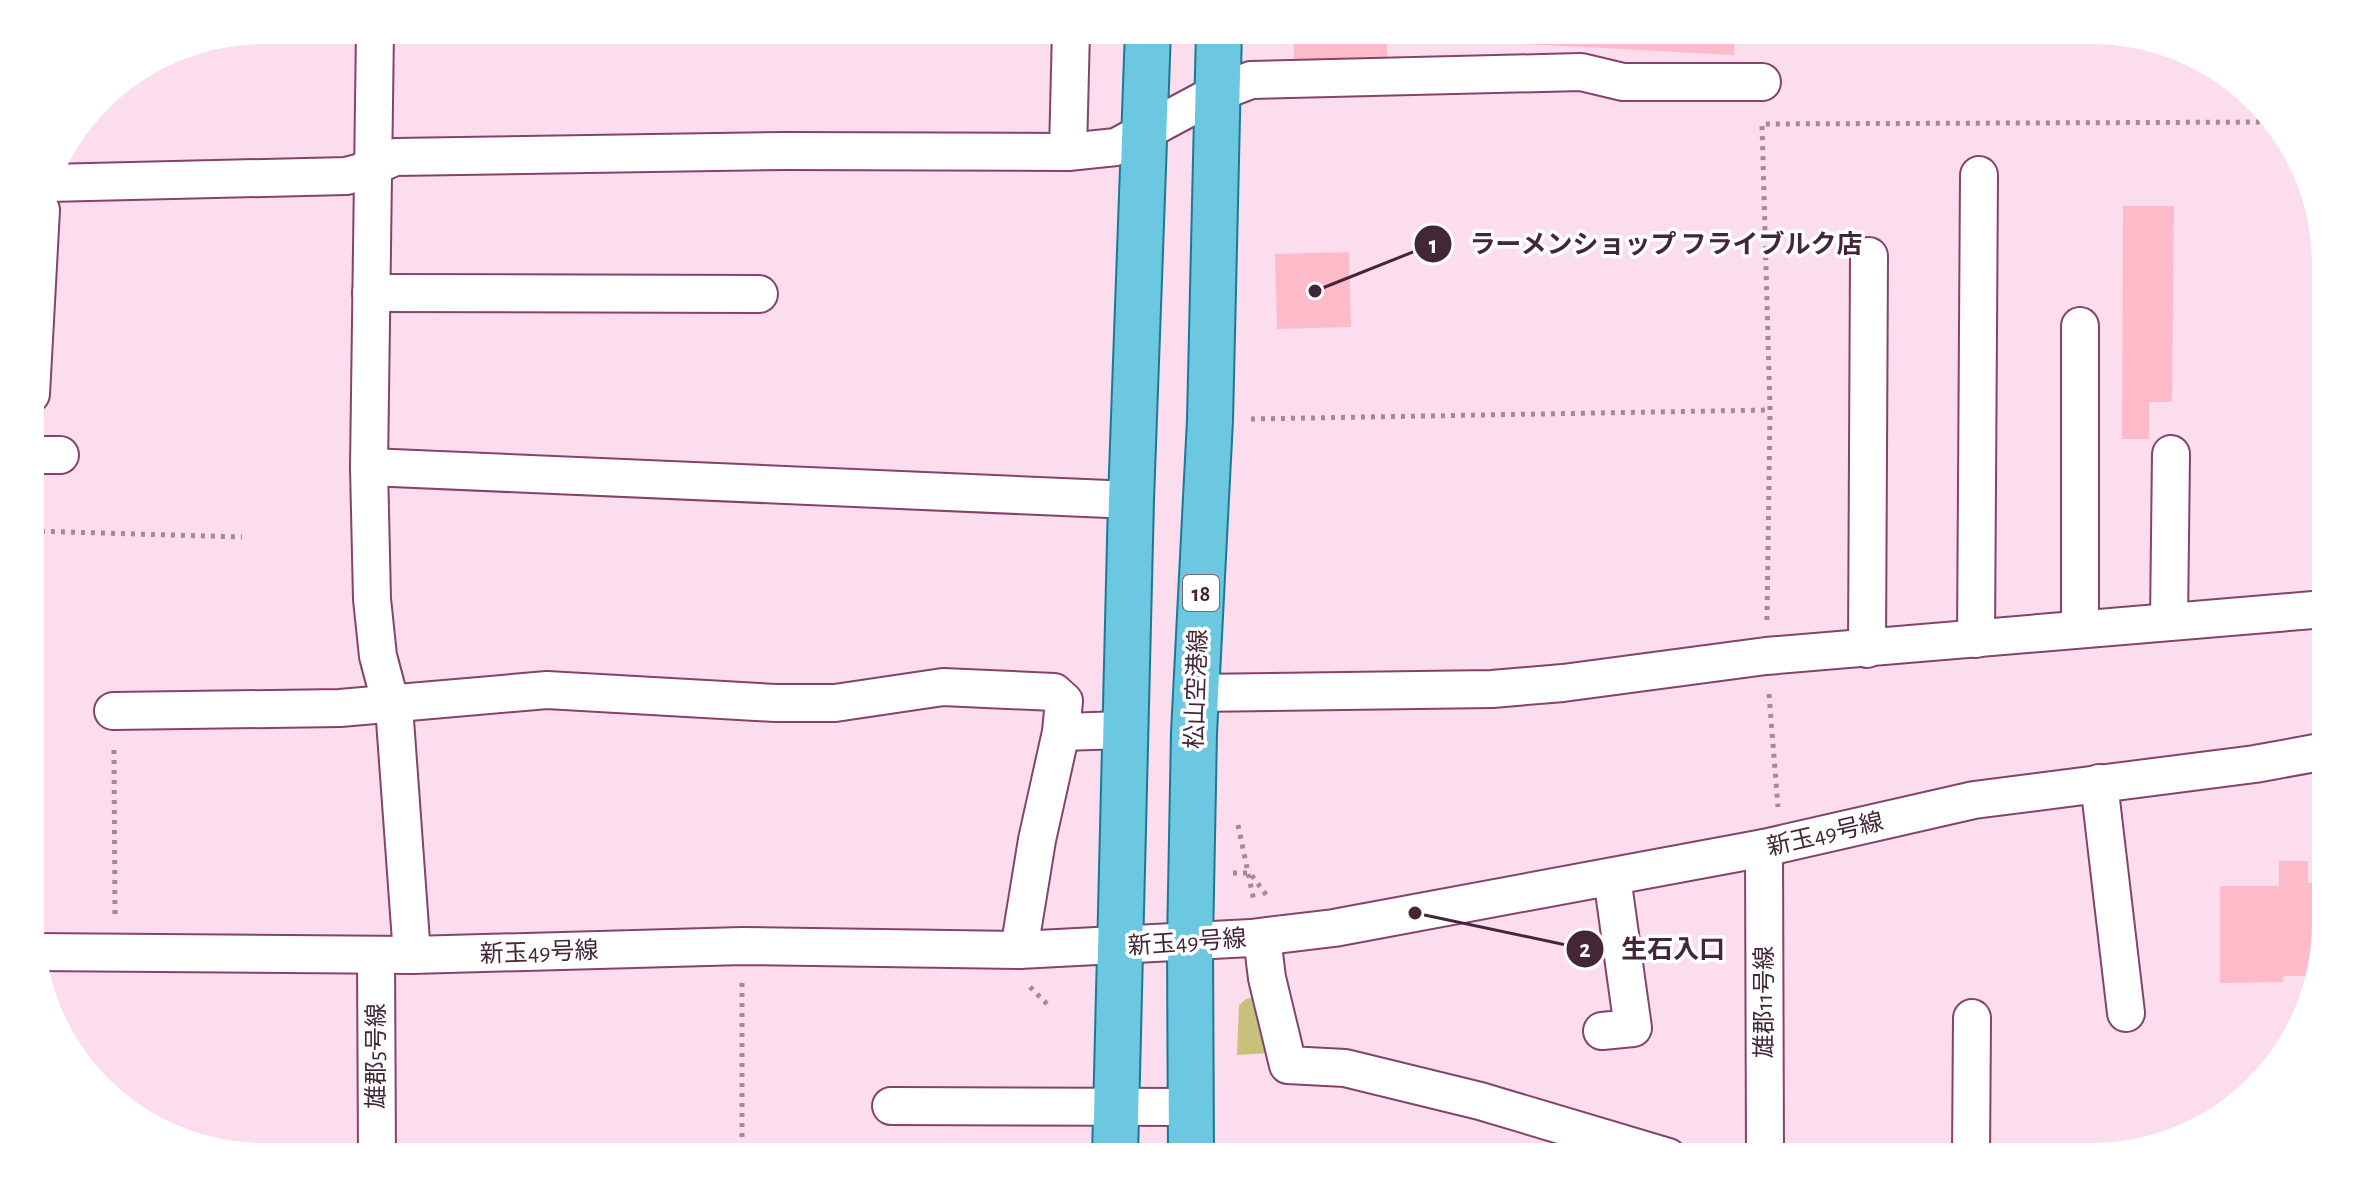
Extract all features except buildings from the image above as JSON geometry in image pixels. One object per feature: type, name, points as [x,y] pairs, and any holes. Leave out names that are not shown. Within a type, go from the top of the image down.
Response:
[{"type":"main road","points":[[1115,1143],[1131,500],[1148,44]]},
{"type":"main road","name":"松山空港線","points":[[1191,1143],[1190,943],[1195,693],[1210,420],[1219,44]]},
{"type":"street","points":[[375,44],[369,467],[372,599],[378,656],[391,702],[412,955]]},
{"type":"street","points":[[1068,152],[1071,44]]},
{"type":"street","points":[[60,183],[346,176],[395,157],[785,151],[1068,152],[1116,147],[1217,93],[1251,80],[1581,72],[1623,82],[1762,82]]},
{"type":"street","points":[[1976,639],[1979,175]]},
{"type":"street","points":[[1867,649],[1869,256]]},
{"type":"street","points":[[371,293],[759,294]]},
{"type":"street","points":[[2080,326],[2080,628]]},
{"type":"street","points":[[2169,621],[2171,454]]},
{"type":"street","points":[[369,467],[1131,500]]},
{"type":"street","points":[[1195,693],[1492,689],[1563,683],[1766,656],[2312,610]]},
{"type":"street","points":[[113,711],[340,708],[547,690],[775,703],[835,703],[943,687],[1054,692],[1064,701],[1061,732],[1037,840],[1019,950]]},
{"type":"street","points":[[1061,732],[1125,730]]},
{"type":"street","name":"新玉49号線","points":[[46,952],[412,955],[743,946],[1019,950],[1262,937],[1334,928],[1764,848],[1974,800],[2255,764],[2312,754]]},
{"type":"street","points":[[2099,783],[2126,1013]]},
{"type":"street","name":"雄郡11号線","points":[[1764,848],[1765,1143]]},
{"type":"street","points":[[1602,1031],[1633,1028],[1612,877]]},
{"type":"street","points":[[1262,937],[1267,978],[1288,1065],[1345,1068],[1480,1101],[1621,1143]]},
{"type":"street","name":"雄郡5号線","points":[[376,955],[377,1143]]},
{"type":"street","points":[[1971,1143],[1972,1018]]},
{"type":"street","points":[[891,1106],[1192,1107]]},
{"type":"path","points":[[1210,420],[1770,410]]},
{"type":"path","points":[[44,531],[242,537]]},
{"type":"path","points":[[113,711],[116,953]]},
{"type":"path","points":[[742,1143],[743,946]]},
{"type":"shaded area","points":[[1254,997],[1273,1053],[1237,1055],[1239,1005]]},
{"type":"place","name":"ラーメンショップ フライブルク店","points":[[1315,291]]},
{"type":"place","name":"生石入口","points":[[1415,913]]}]
